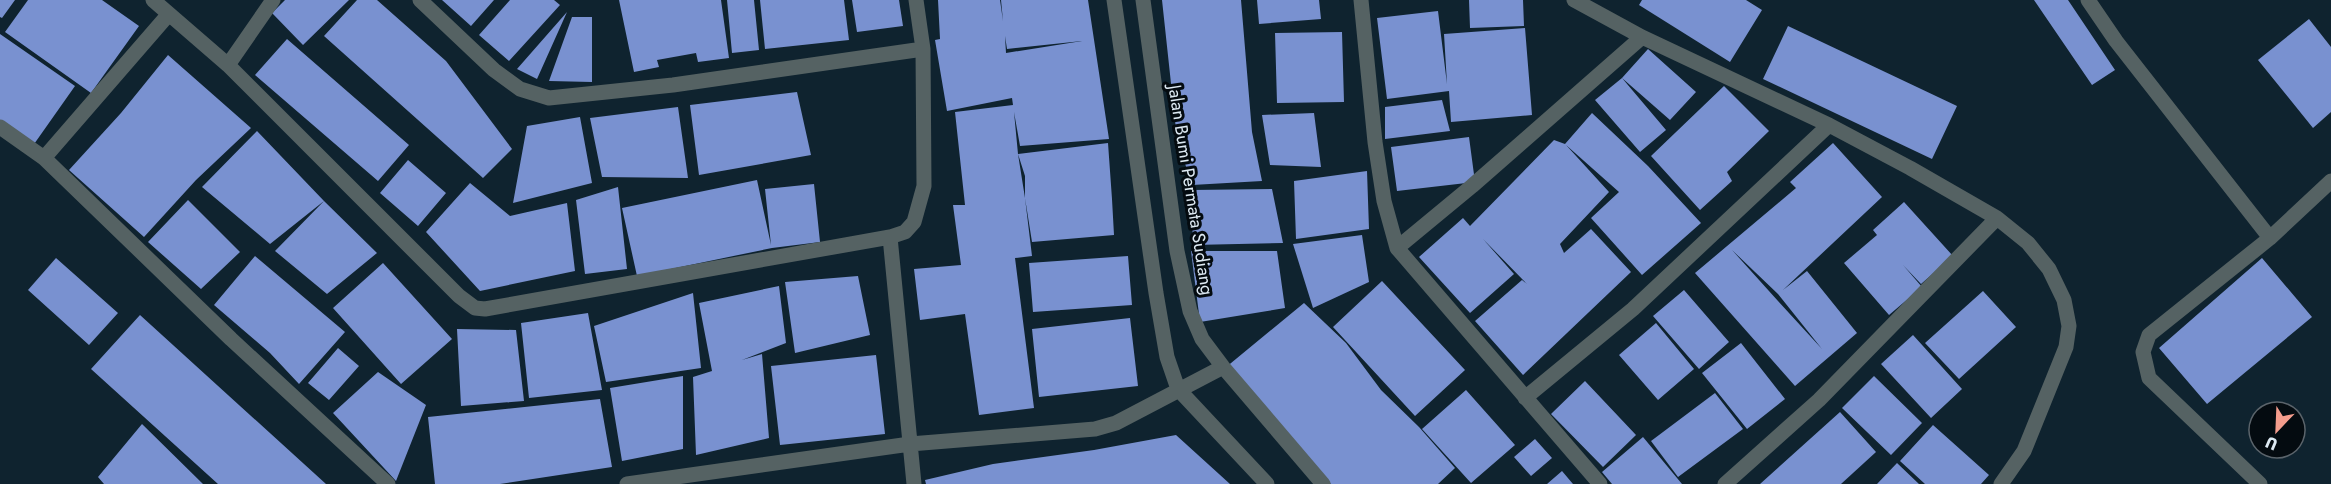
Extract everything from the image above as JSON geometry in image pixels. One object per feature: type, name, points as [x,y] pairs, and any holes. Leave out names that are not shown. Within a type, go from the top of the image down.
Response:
[{"type":"street","points":[[153,0],[228,65],[459,296],[475,308],[494,309],[890,237],[905,232],[914,222],[924,186],[923,49],[916,0]]},
{"type":"street","points":[[228,65],[273,0]]},
{"type":"street","points":[[420,0],[494,70],[520,89],[549,98],[673,85],[923,49]]},
{"type":"street","points":[[1114,0],[1167,357],[1178,389],[1267,484]]},
{"type":"street","name":"Jalan Bumi Permata Sudiang","points":[[1143,0],[1177,251],[1190,311],[1202,339],[1222,367],[1323,484]]},
{"type":"street","points":[[1361,0],[1375,142],[1384,201],[1397,248],[1600,484]]},
{"type":"street","points":[[1574,0],[1642,38],[1829,125],[1910,168],[1997,218],[2028,243],[2049,268],[2064,300],[2069,326],[2066,347],[2024,451],[2001,484]]},
{"type":"street","points":[[2088,0],[2116,41],[2270,238]]},
{"type":"street","points":[[44,158],[168,15]]},
{"type":"street","points":[[1397,248],[1642,38]]},
{"type":"street","points":[[1526,398],[1633,309],[1829,125]]},
{"type":"street","points":[[0,127],[44,158],[231,339],[388,484]]},
{"type":"street","points":[[2260,484],[2149,378],[2142,352],[2149,335],[2270,238],[2331,182]]},
{"type":"street","points":[[1725,484],[1819,400],[1997,218]]},
{"type":"street","points":[[890,237],[914,484]]},
{"type":"street","points":[[627,484],[910,444],[1095,429],[1116,423],[1222,367]]},
{"type":"building","points":[[0,0],[15,0],[2,18],[0,17]]},
{"type":"building","points":[[28,0],[102,0],[139,26],[91,93],[5,32]]},
{"type":"building","points":[[285,0],[349,0],[303,45],[272,13]]},
{"type":"building","points":[[357,0],[377,0],[446,61],[512,149],[483,178],[324,36]]},
{"type":"building","points":[[442,0],[494,0],[471,26]]},
{"type":"building","points":[[510,0],[554,0],[560,5],[509,61],[479,35]]},
{"type":"building","points":[[619,0],[721,0],[729,58],[698,62],[696,53],[657,60],[659,67],[634,72]]},
{"type":"building","points":[[727,0],[754,0],[759,50],[732,53]]},
{"type":"building","points":[[760,0],[844,0],[849,40],[765,49]]},
{"type":"building","points":[[852,0],[899,0],[903,26],[857,32]]},
{"type":"building","points":[[938,0],[1000,0],[1003,21],[1001,0],[1088,0],[1109,139],[1020,146],[1014,112],[1032,256],[1015,258],[1034,408],[979,415],[965,314],[920,320],[914,269],[961,265],[953,205],[965,205],[955,112],[1013,105],[1012,98],[947,111],[935,40],[940,39]],"holes":[[[1005,36],[1007,49],[1082,41],[1006,53]]]},
{"type":"building","points":[[1162,0],[1241,0],[1252,132],[1262,181],[1192,185],[1177,139]]},
{"type":"building","points":[[1257,0],[1319,0],[1321,19],[1259,24]]},
{"type":"building","points":[[1469,0],[1523,0],[1524,26],[1470,28]]},
{"type":"building","points":[[1642,0],[1746,0],[1762,10],[1730,62],[1639,5]]},
{"type":"building","points":[[2034,0],[2068,0],[2115,70],[2092,85]]},
{"type":"building","points":[[1438,11],[1447,84],[1444,34],[1525,28],[1532,115],[1451,122],[1449,91],[1387,99],[1377,18]]},
{"type":"building","points":[[567,12],[537,79],[517,69]]},
{"type":"building","points":[[572,17],[592,17],[592,82],[549,81]]},
{"type":"building","points":[[2309,19],[2331,47],[2331,112],[2313,128],[2258,60]]},
{"type":"building","points":[[1788,26],[1957,106],[1932,159],[1763,79]]},
{"type":"building","points":[[1342,32],[1344,102],[1277,103],[1275,33]]},
{"type":"building","points":[[0,34],[75,86],[32,147],[0,124]]},
{"type":"building","points":[[287,39],[409,145],[378,181],[255,75]]},
{"type":"building","points":[[1648,49],[1696,92],[1670,120],[1622,78]]},
{"type":"building","points":[[168,55],[251,128],[196,180],[144,237],[69,170],[121,113]]},
{"type":"building","points":[[1622,78],[1666,130],[1640,152],[1595,100]]},
{"type":"building","points":[[1724,86],[1769,131],[1727,172],[1732,181],[1700,210],[1651,156]]},
{"type":"building","points":[[797,92],[811,155],[699,175],[690,105]]},
{"type":"building","points":[[1442,100],[1450,131],[1385,139],[1385,107]]},
{"type":"building","points":[[678,107],[688,178],[602,177],[590,118]]},
{"type":"building","points":[[1314,113],[1321,167],[1270,165],[1262,115]]},
{"type":"building","points":[[1592,113],[1648,166],[1701,223],[1642,275],[1591,218],[1619,192],[1566,145],[1609,192],[1560,244],[1564,253],[1591,229],[1631,272],[1523,375],[1475,321],[1522,280],[1527,284],[1483,239],[1514,274],[1470,313],[1419,257],[1463,218],[1470,226],[1554,140],[1565,144]]},
{"type":"building","points":[[580,117],[592,183],[513,203],[527,126]]},
{"type":"building","points":[[257,131],[324,201],[270,244],[202,187]]},
{"type":"building","points":[[1469,137],[1475,182],[1397,191],[1391,147]]},
{"type":"building","points":[[1108,143],[1114,235],[1032,242],[1025,198],[1025,176],[1018,154]]},
{"type":"building","points":[[1833,143],[1882,197],[1783,290],[1807,271],[1857,333],[1795,386],[1695,273],[1796,188],[1790,182]],"holes":[[[1732,250],[1778,294],[1822,349]]]},
{"type":"building","points":[[408,160],[446,193],[418,226],[380,193]]},
{"type":"building","points":[[1367,171],[1369,229],[1296,239],[1294,181]]},
{"type":"building","points":[[757,180],[771,245],[765,189],[814,184],[820,242],[772,248],[637,276],[622,208]]},
{"type":"building","points":[[470,183],[510,216],[567,203],[575,271],[480,291],[426,232]]},
{"type":"building","points":[[618,187],[627,269],[585,274],[576,200]]},
{"type":"building","points":[[1272,189],[1283,243],[1193,245],[1191,190]]},
{"type":"building","points":[[188,200],[240,252],[201,289],[148,242]]},
{"type":"building","points":[[324,201],[377,253],[327,294],[275,251]]},
{"type":"building","points":[[1904,202],[1953,256],[1921,284],[1903,265],[1922,287],[1889,315],[1844,263],[1877,235],[1873,230]]},
{"type":"building","points":[[1362,235],[1369,282],[1313,308],[1293,244]]},
{"type":"building","points":[[1191,251],[1277,251],[1285,308],[1200,322]]},
{"type":"building","points":[[255,256],[345,332],[299,384],[270,353],[214,305]]},
{"type":"building","points":[[1128,256],[1132,305],[1033,312],[1029,263]]},
{"type":"building","points":[[56,258],[118,313],[89,345],[28,290]]},
{"type":"building","points":[[2262,258],[2312,317],[2207,404],[2159,348]]},
{"type":"building","points":[[383,263],[452,339],[401,384],[333,308]]},
{"type":"building","points":[[858,276],[870,335],[795,353],[785,282]]},
{"type":"building","points":[[1382,281],[1465,370],[1415,416],[1333,327]]},
{"type":"building","points":[[779,286],[786,343],[742,360],[762,354],[769,438],[696,455],[693,377],[712,371],[699,303]]},
{"type":"building","points":[[1684,290],[1729,342],[1699,369],[1653,316]]},
{"type":"building","points":[[1983,291],[2016,327],[1959,379],[1925,343]]},
{"type":"building","points":[[693,293],[701,368],[606,382],[594,326]]},
{"type":"building","points":[[1304,303],[1346,343],[1381,390],[1419,427],[1455,468],[1438,484],[1331,484],[1304,459],[1225,368]]},
{"type":"building","points":[[588,313],[602,390],[529,398],[521,323]]},
{"type":"building","points":[[140,315],[326,484],[218,484],[91,369]]},
{"type":"building","points":[[1130,318],[1138,386],[1039,397],[1032,329]]},
{"type":"building","points":[[1656,323],[1694,369],[1658,400],[1619,355]]},
{"type":"building","points":[[457,329],[516,330],[524,401],[461,406]]},
{"type":"building","points":[[1913,335],[1962,389],[1931,418],[1881,364]]},
{"type":"building","points":[[1741,343],[1785,399],[1747,429],[1702,373]]},
{"type":"building","points":[[338,348],[359,366],[329,400],[308,383]]},
{"type":"building","points":[[876,355],[885,434],[780,445],[771,366]]},
{"type":"building","points":[[378,372],[426,405],[396,481],[333,413]]},
{"type":"building","points":[[683,376],[683,449],[622,461],[610,388]]},
{"type":"building","points":[[1874,376],[1922,423],[1891,455],[1842,408]]},
{"type":"building","points":[[1585,381],[1636,435],[1603,467],[1551,414]]},
{"type":"building","points":[[1466,390],[1515,445],[1471,483],[1422,429]]},
{"type":"building","points":[[1715,393],[1743,429],[1678,477],[1651,441]]},
{"type":"building","points":[[600,399],[612,467],[500,484],[435,484],[428,417]]},
{"type":"building","points":[[1840,412],[1876,452],[1841,484],[1760,484]]},
{"type":"building","points":[[142,424],[203,484],[104,484],[98,477]]},
{"type":"building","points":[[1933,425],[1989,475],[1981,484],[1925,484],[1900,461]]},
{"type":"building","points":[[1176,435],[1230,484],[926,484],[925,480],[993,464],[1094,450]]},
{"type":"building","points":[[1643,437],[1682,484],[1612,484],[1602,472]]},
{"type":"building","points":[[1535,439],[1552,458],[1531,476],[1514,457]]},
{"type":"building","points":[[1897,463],[1919,484],[1877,484]]},
{"type":"building","points":[[1562,471],[1573,484],[1547,484]]}]
